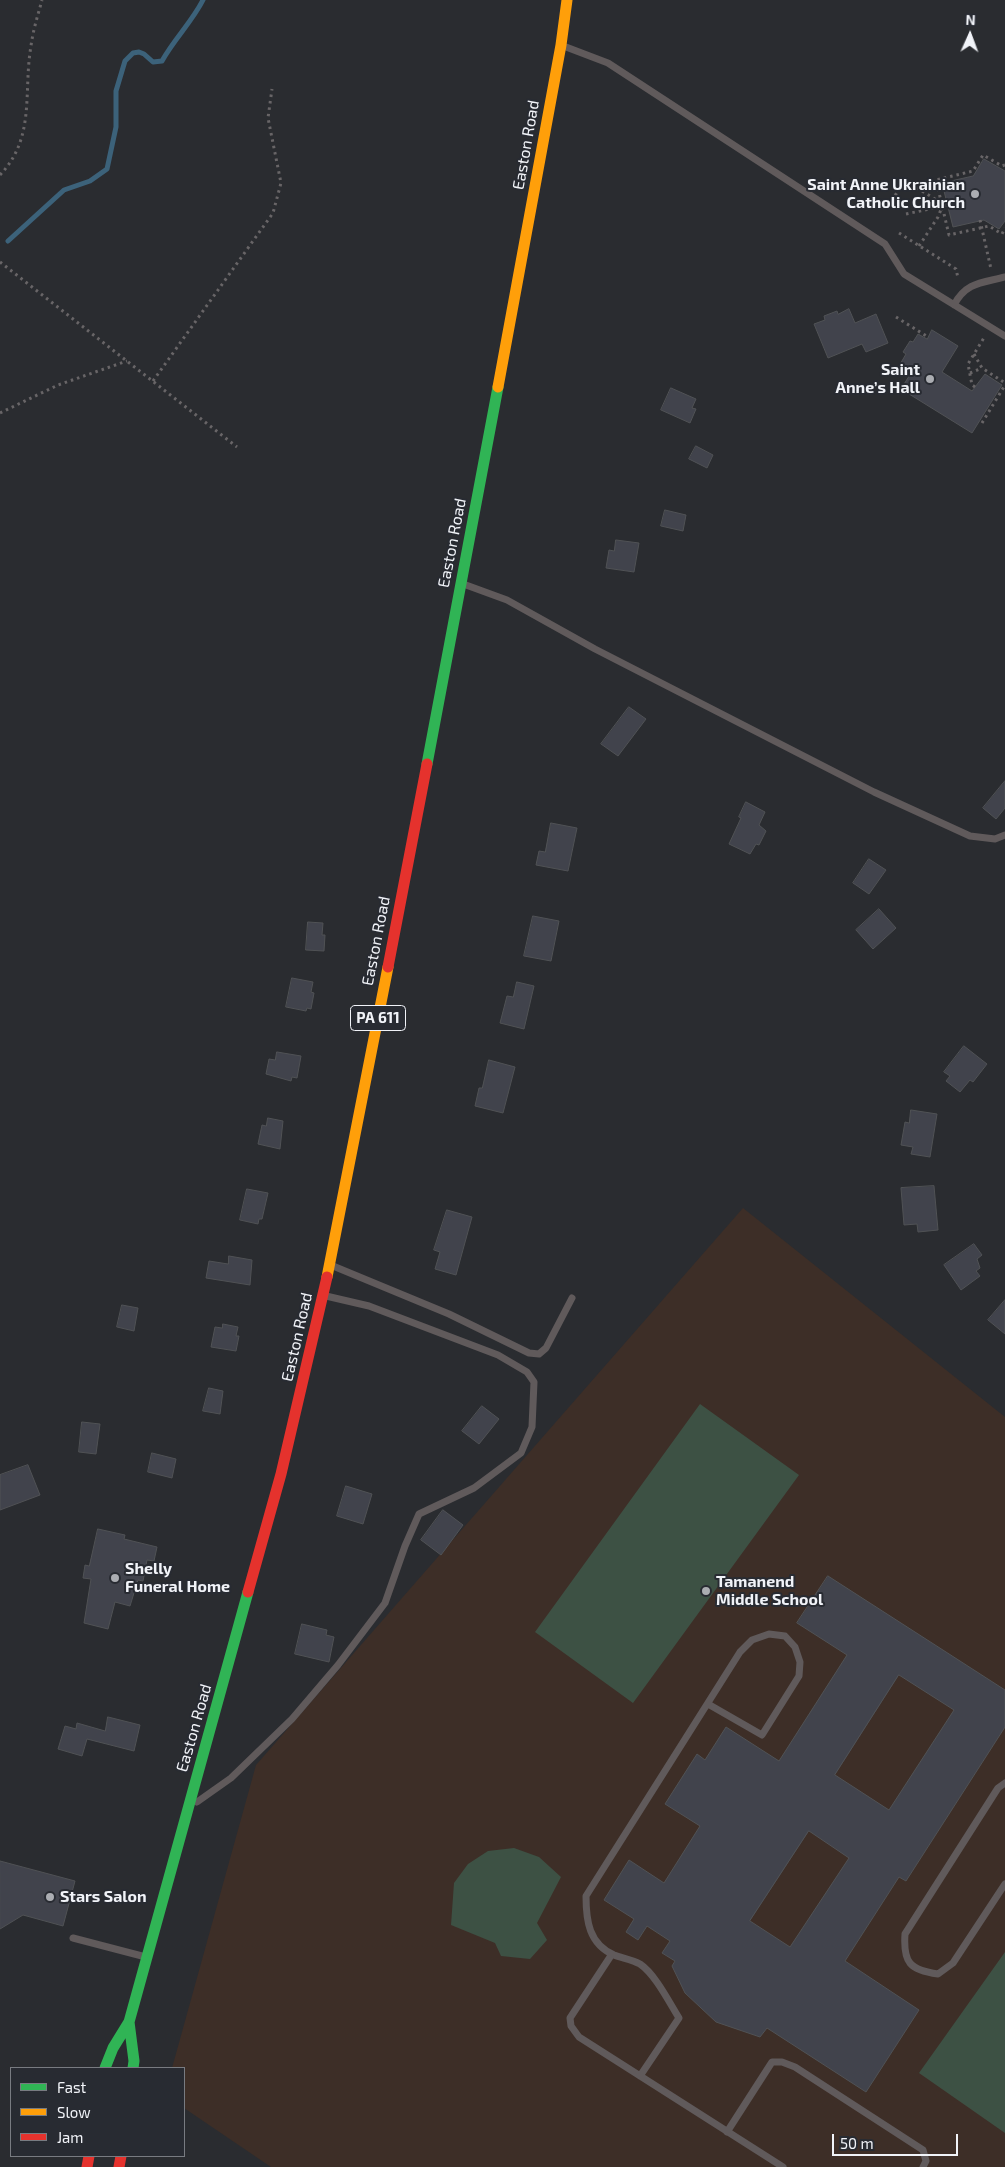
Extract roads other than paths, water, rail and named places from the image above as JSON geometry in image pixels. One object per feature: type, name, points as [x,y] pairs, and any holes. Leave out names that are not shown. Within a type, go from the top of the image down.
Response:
[{"type":"highway","name":"Easton Road","points":[[105,2067],[113,2048],[129,2022],[281,1474],[324,1296],[487,449],[561,45],[567,0]]},
{"type":"highway","name":"Easton Road","points":[[129,2022],[133,2067]]},
{"type":"lane","points":[[561,45],[608,63],[842,215],[885,244],[904,274],[1005,336]]},
{"type":"lane","points":[[954,305],[960,293],[969,287],[1005,278]]},
{"type":"lane","points":[[460,583],[508,600],[595,649],[874,792],[970,836],[995,839],[1005,835]]},
{"type":"lane","points":[[330,1265],[449,1314],[529,1353],[539,1354],[546,1348],[572,1298]]},
{"type":"lane","points":[[188,1808],[231,1778],[292,1719],[338,1665],[386,1603],[418,1514],[474,1488],[521,1453],[532,1427],[534,1382],[527,1372],[498,1355],[369,1306],[324,1296]]},
{"type":"lane","points":[[640,2076],[680,2018],[652,1977],[640,1964],[612,1954],[597,1945],[586,1918],[586,1896],[740,1652],[752,1640],[769,1634],[785,1636],[795,1647],[800,1662],[799,1676],[762,1735],[708,1704]]},
{"type":"lane","points":[[1005,1783],[998,1788],[905,1934],[904,1949],[908,1962],[920,1971],[938,1974],[953,1963],[1005,1884]]},
{"type":"lane","points":[[73,1938],[147,1957]]},
{"type":"lane","points":[[612,1954],[570,2018],[570,2026],[579,2037],[783,2167]]},
{"type":"lane","points":[[727,2132],[772,2062],[782,2062],[802,2072],[922,2150],[926,2161],[923,2167]]},
{"type":"waterway","points":[[8,241],[64,190],[90,181],[107,169],[116,127],[116,91],[125,61],[133,53],[139,52],[153,62],[162,61],[203,0]]},
{"type":"place","name":"Saint Anne Ukrainian Catholic Church","points":[[975,194]]},
{"type":"place","name":"Saint Anne’s Hall","points":[[930,379]]},
{"type":"place","name":"Shelly Funeral Home","points":[[115,1578]]},
{"type":"place","name":"Tamanend Middle School","points":[[706,1591]]},
{"type":"place","name":"Stars Salon","points":[[50,1897]]}]
